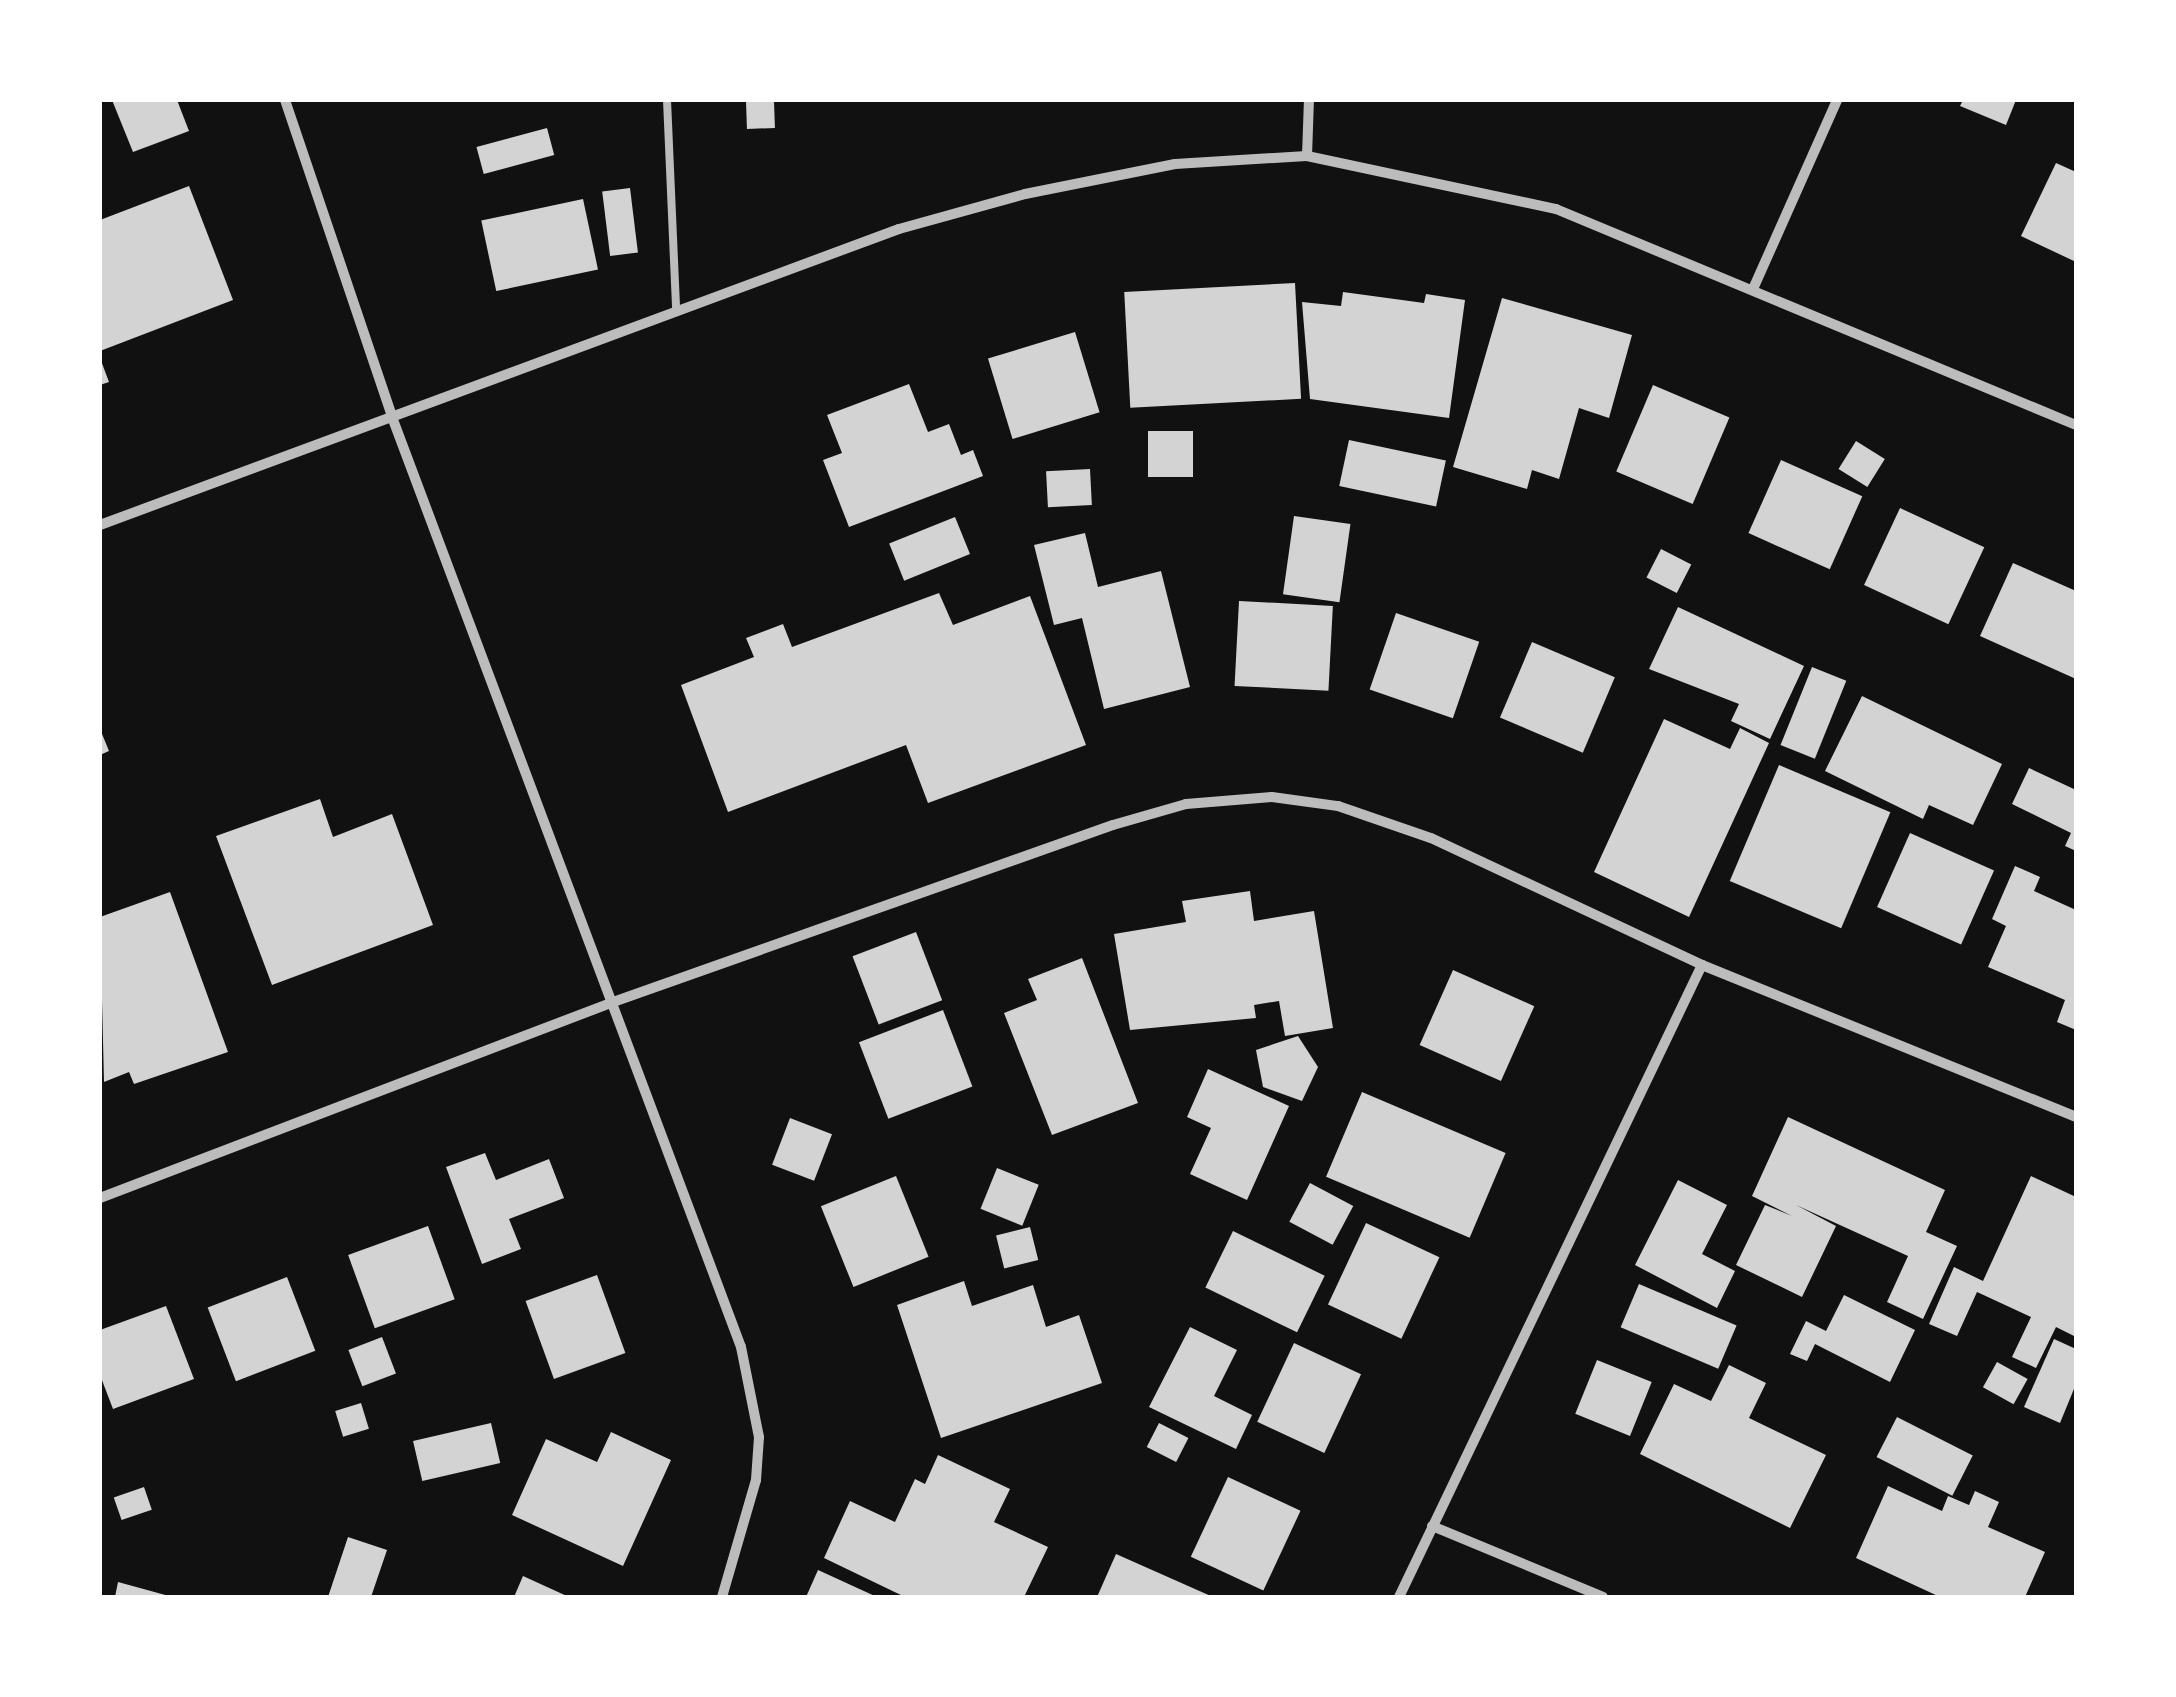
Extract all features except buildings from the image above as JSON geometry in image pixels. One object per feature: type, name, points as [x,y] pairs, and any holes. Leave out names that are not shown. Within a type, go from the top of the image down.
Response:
[{"type":"street","points":[[285,100],[392,417],[616,1001],[741,1347],[759,1437],[744,1534],[722,1597]]},
{"type":"street","points":[[1307,156],[1309,100]]},
{"type":"street","points":[[1753,289],[1837,100]]},
{"type":"street","points":[[100,525],[899,229],[1025,194],[1175,164],[1307,156],[1426,176],[1556,210],[2076,425]]},
{"type":"street","points":[[100,1198],[616,1001],[1112,826],[1186,804],[1272,797],[1338,806],[1430,838],[1702,965],[2076,1117]]},
{"type":"street","points":[[1399,1597],[1702,965]]},
{"type":"street","points":[[1432,1526],[1603,1597]]},
{"type":"lane","points":[[667,100],[676,309]]}]
